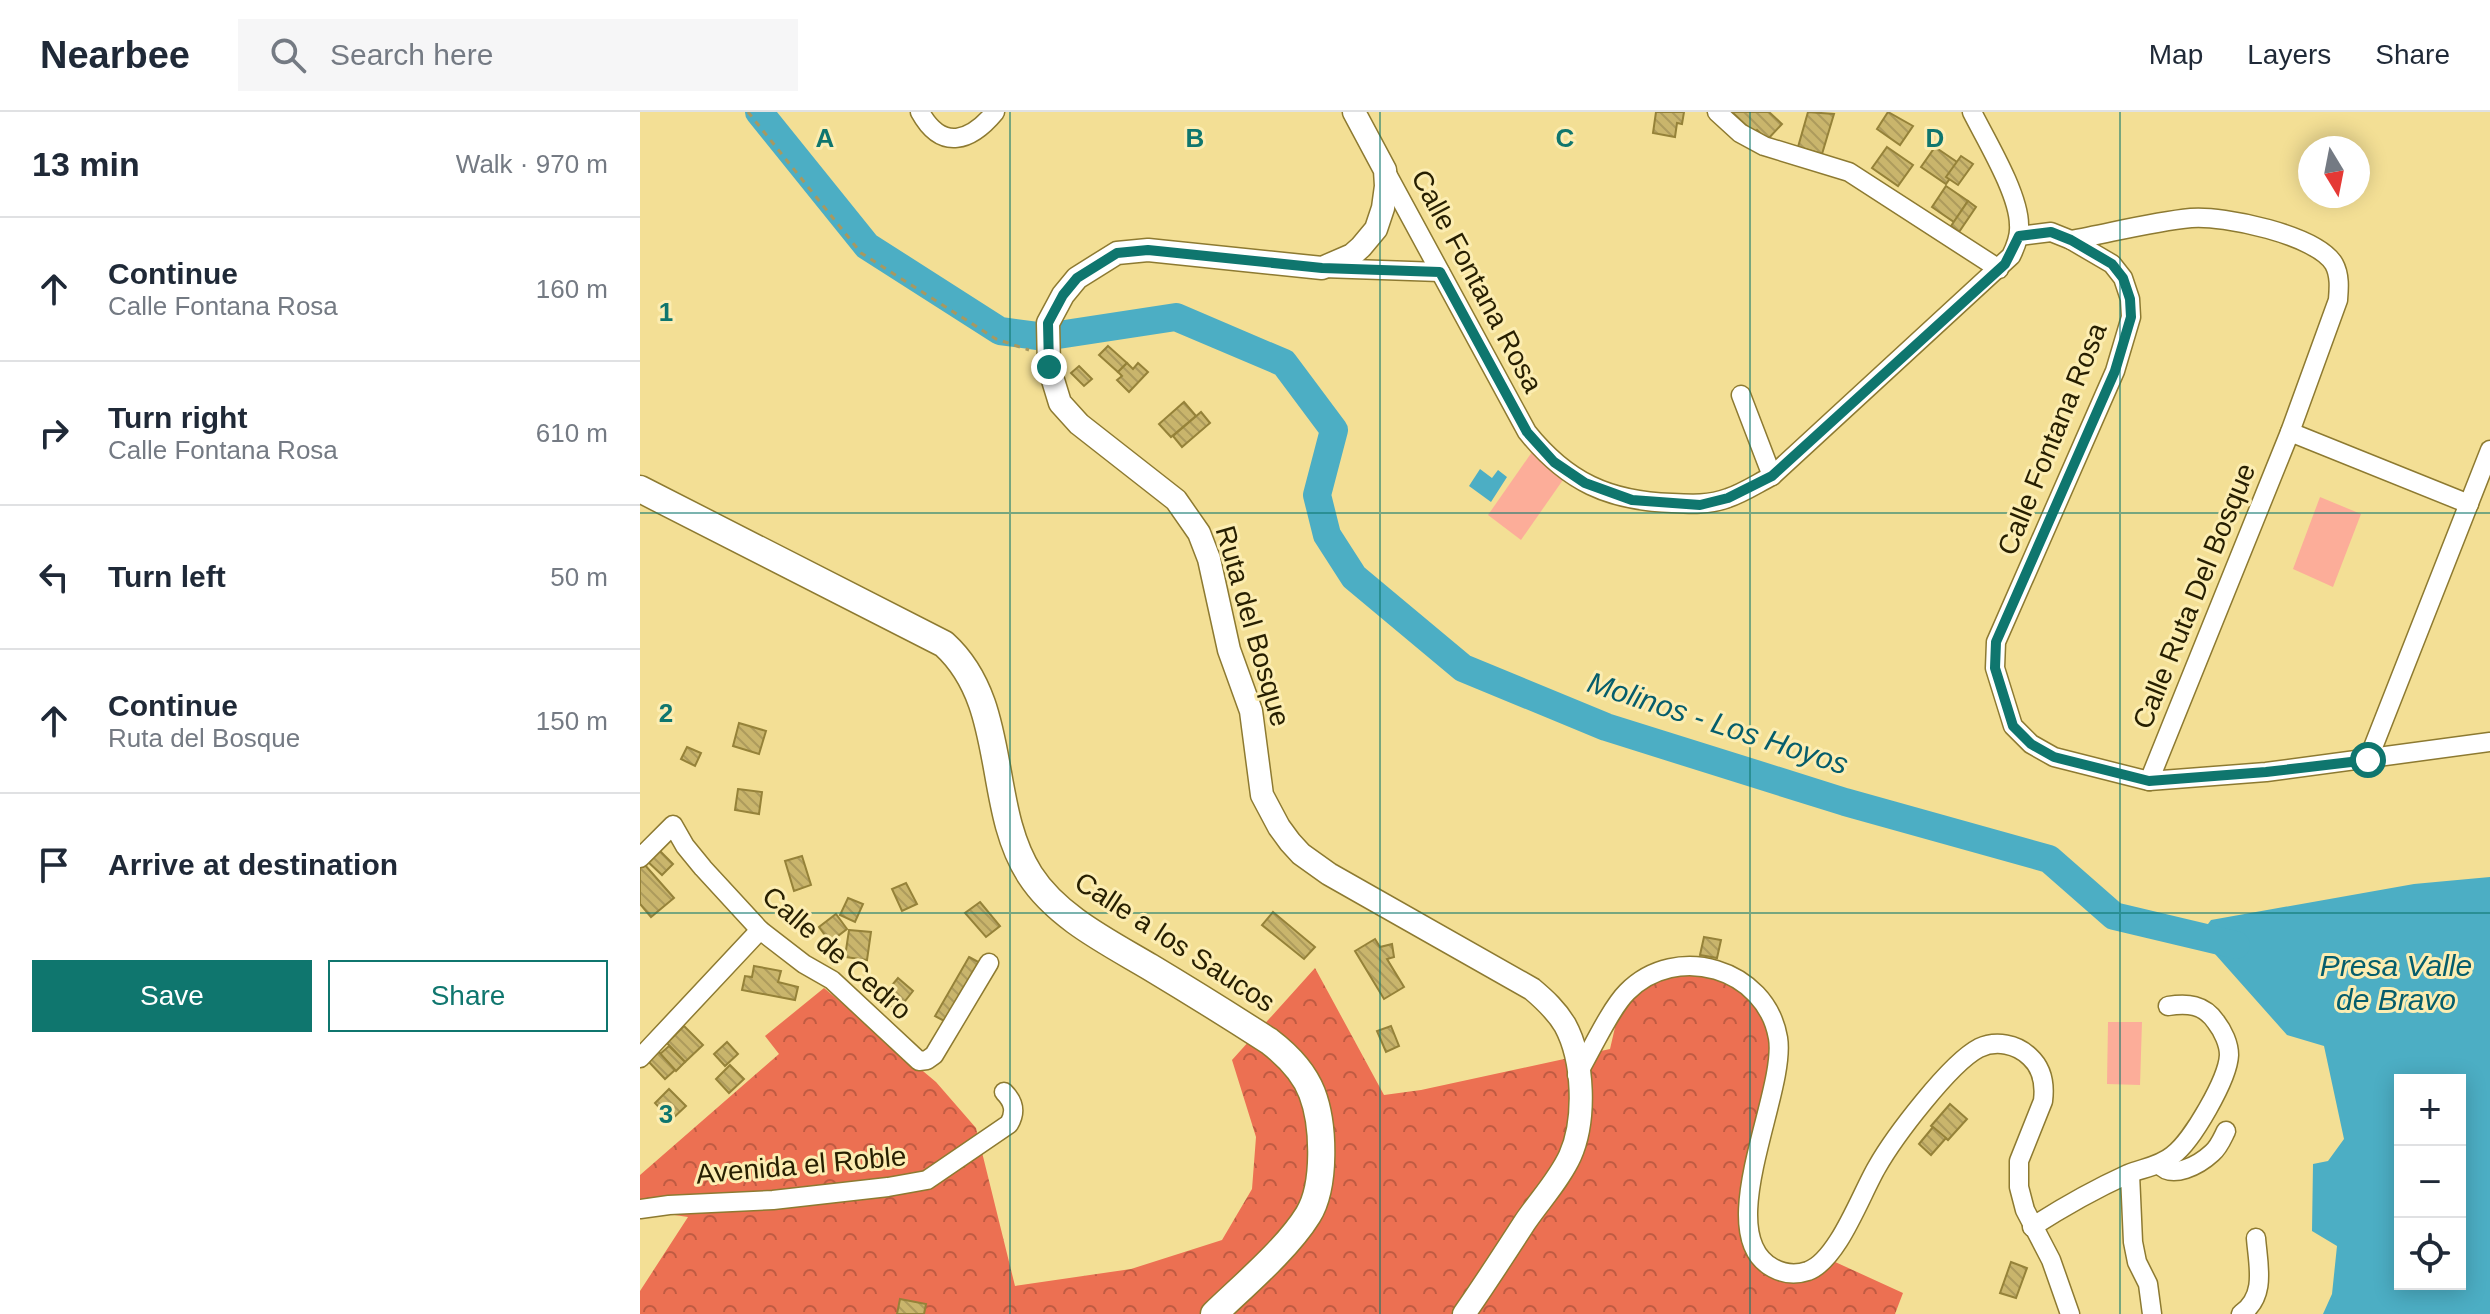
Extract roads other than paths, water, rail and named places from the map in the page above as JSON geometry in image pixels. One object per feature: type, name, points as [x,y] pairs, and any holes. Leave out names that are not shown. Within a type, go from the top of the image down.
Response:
[{"type":"main road","name":"Calle a los Saucos","points":[[640,489],[944,644],[962,662],[976,685],[1013,837],[1023,863],[1039,887],[1090,931],[1282,1050],[1305,1079],[1319,1122],[1321,1160],[1315,1201],[1299,1227],[1214,1314]]},
{"type":"street","points":[[920,112],[931,128],[955,138],[980,130],[995,112]]},
{"type":"street","points":[[1322,268],[1352,255],[1370,239],[1383,208],[1385,170],[1354,112]]},
{"type":"street","points":[[1717,112],[1740,133],[1764,146],[1849,172],[1999,269]]},
{"type":"street","points":[[1972,112],[2016,205],[2019,236]]},
{"type":"street","name":"Calle Fontana Rosa","points":[[1385,170],[1527,432],[1554,462],[1578,479],[1600,491],[1632,500],[1700,505],[1728,498],[1772,476],[1999,269],[2011,256],[2019,236],[2051,232],[2071,240],[2112,264],[2118,271],[2130,299],[2131,317],[2115,371],[1996,642],[1994,660],[2013,726],[2031,744],[2054,757],[2149,781],[2266,772],[2490,742]]},
{"type":"street","name":"Calle Ruta Del Bosque","points":[[2071,240],[2191,218],[2214,218],[2290,235],[2325,254],[2334,264],[2339,280],[2338,300],[2290,432],[2149,781]]},
{"type":"street","name":"Ruta del Bosque","points":[[1322,268],[1148,250],[1117,253],[1077,278],[1063,295],[1046,341],[1049,367],[1060,403],[1079,424],[1176,500],[1199,533],[1209,559],[1229,650],[1251,711],[1262,795],[1279,827],[1301,854],[1329,874],[1518,980],[1538,994],[1565,1026],[1576,1056],[1580,1120],[1577,1137],[1565,1167],[1464,1314]]},
{"type":"street","points":[[1322,268],[1440,272]]},
{"type":"street","points":[[1741,395],[1772,476]]},
{"type":"street","points":[[2290,432],[2469,504]]},
{"type":"street","points":[[2368,760],[2490,450]]},
{"type":"street","name":"Calle de Cedro","points":[[640,858],[673,825],[703,868],[760,930],[804,964],[832,980],[913,1057],[923,1061],[934,1055],[989,963]]},
{"type":"street","points":[[640,1058],[760,930]]},
{"type":"street","points":[[1577,1075],[1618,1002],[1650,975],[1677,966],[1705,966],[1732,975],[1753,991],[1774,1024],[1779,1051],[1750,1190],[1750,1236],[1762,1261],[1777,1271],[1795,1274],[1813,1269],[1827,1257],[1876,1167],[1902,1128],[1943,1081],[1979,1048],[1990,1045],[2020,1049],[2035,1062],[2043,1081],[2043,1101],[2019,1161],[2019,1187],[2032,1227],[2051,1260],[2070,1314]]},
{"type":"street","points":[[2032,1227],[2064,1206],[2176,1154],[2204,1116],[2227,1070],[2229,1053],[2223,1032],[2200,1007],[2185,1003],[2168,1006]]},
{"type":"street","name":"Avenida el Roble","points":[[640,1209],[773,1200],[927,1180],[1009,1124],[1014,1109],[1004,1092]]},
{"type":"street","points":[[2159,1164],[2170,1172],[2196,1164],[2213,1153],[2226,1131]]},
{"type":"street","points":[[2130,1174],[2133,1242],[2137,1262],[2148,1284],[2152,1314]]},
{"type":"street","points":[[2241,1314],[2253,1304],[2260,1289],[2256,1238]]},
{"type":"water","points":[[1480,469],[1492,478],[1498,470],[1507,477],[1491,502],[1469,486]]},
{"type":"water","name":"Presa Valle de Bravo","points":[[2490,877],[2490,1314],[2323,1314],[2332,1294],[2337,1246],[2312,1231],[2313,1164],[2328,1161],[2344,1139],[2324,1046],[2287,1035],[2199,936],[2211,920],[2414,884]]},
{"type":"waterway","name":"Molinos - Los Hoyos","points":[[759,112],[867,246],[1000,331],[1045,337],[1176,317],[1284,363],[1334,430],[1317,495],[1327,535],[1354,577],[1463,668],[1606,727],[1845,802],[2049,859],[2114,916],[2236,945]]}]
